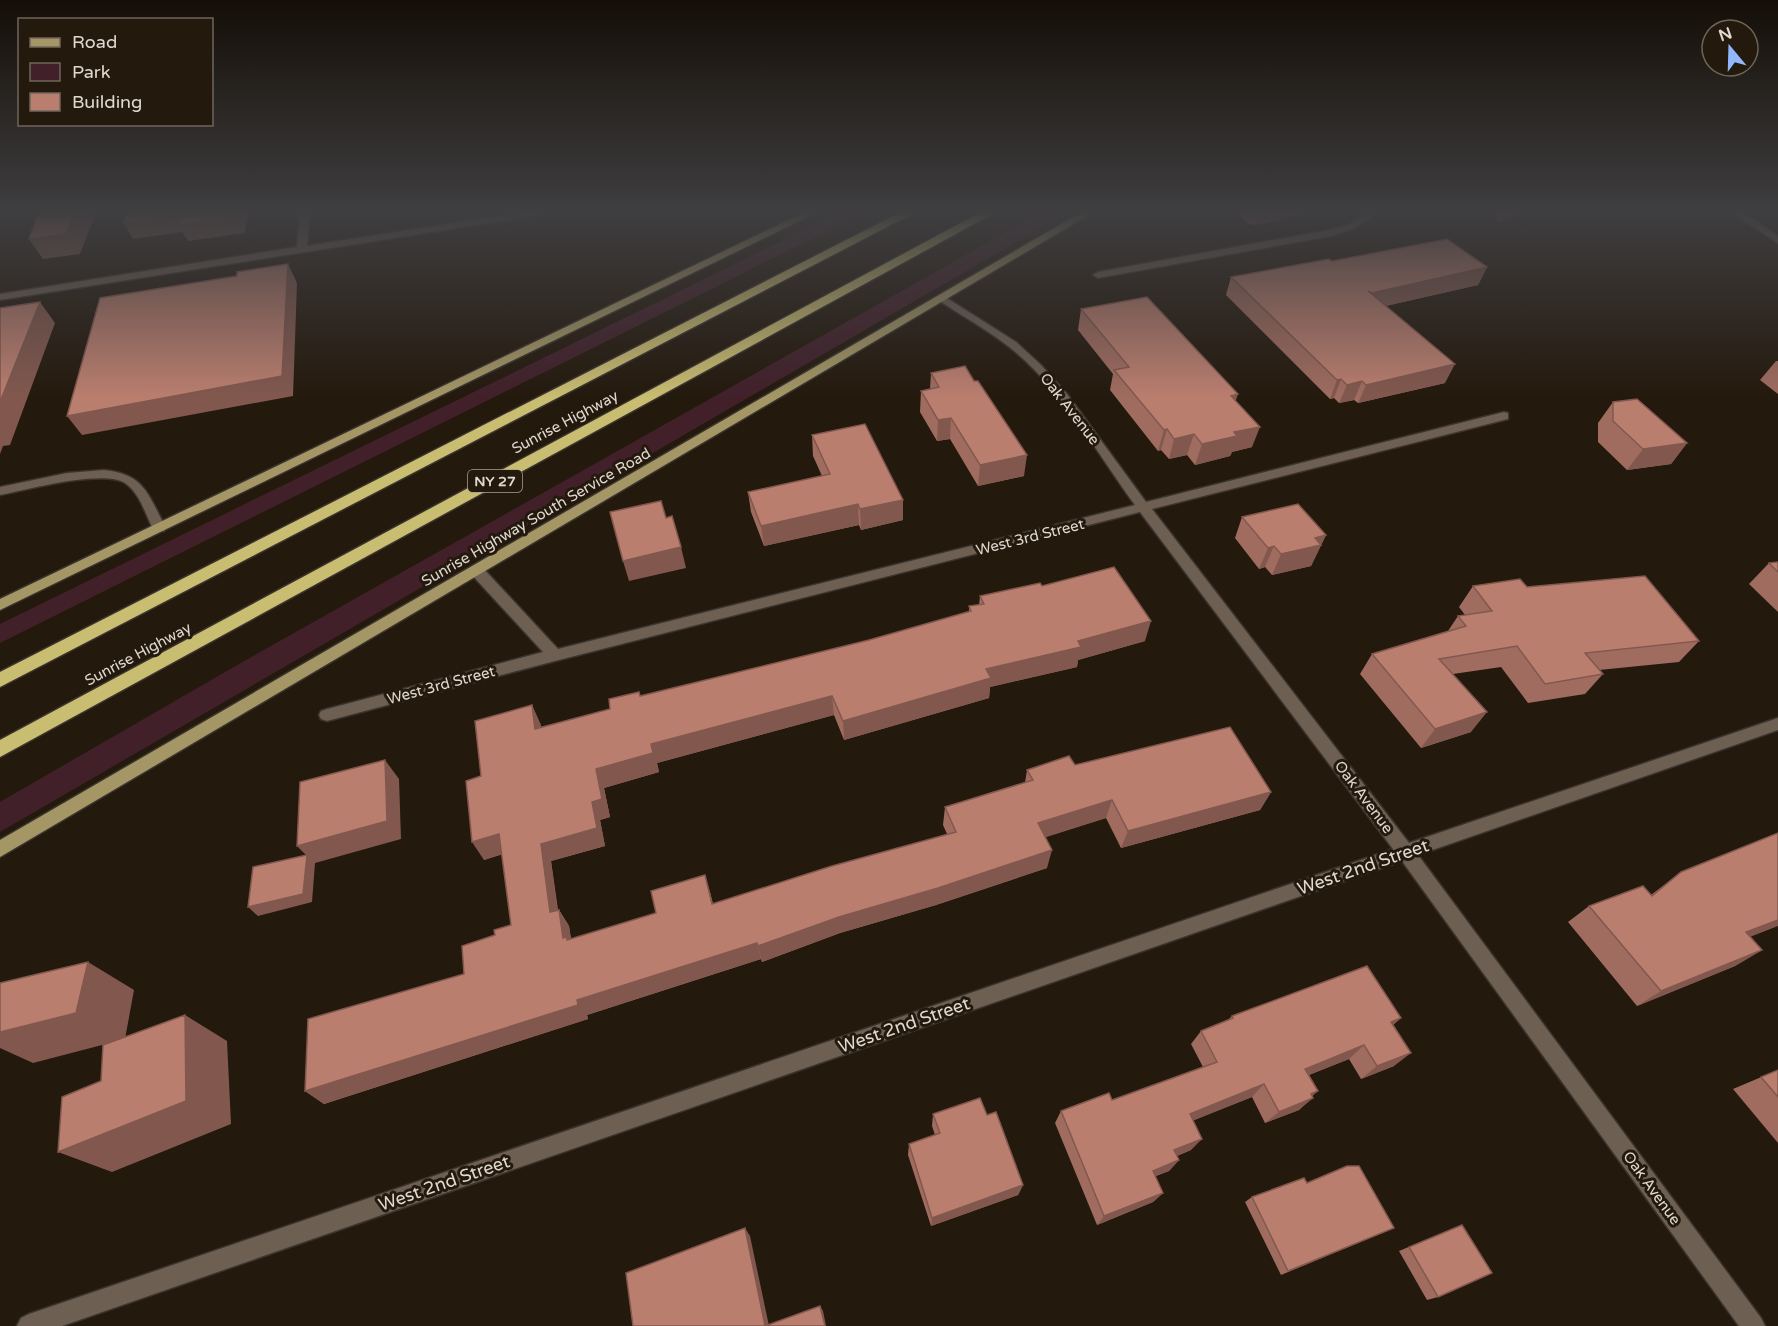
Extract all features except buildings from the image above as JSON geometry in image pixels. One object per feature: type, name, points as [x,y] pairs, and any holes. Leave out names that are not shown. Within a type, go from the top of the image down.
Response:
[{"type":"highway","name":"Sunrise Highway","points":[[0,680],[790,274]]},
{"type":"highway","name":"Sunrise Highway","points":[[0,749],[876,274]]},
{"type":"main road","points":[[0,605],[683,274]]},
{"type":"main road","name":"Sunrise Highway South Service Road","points":[[0,849],[983,274]]},
{"type":"street","points":[[0,297],[149,274]]},
{"type":"street","points":[[1098,275],[1104,274]]},
{"type":"street","name":"Oak Avenue","points":[[942,298],[997,333],[1037,368],[1063,397],[1144,508],[1406,853],[1753,1326]]},
{"type":"street","name":"West 3rd Street","points":[[327,714],[1504,416]]},
{"type":"street","points":[[0,491],[77,477],[119,475],[135,486],[159,528]]},
{"type":"street","points":[[477,571],[555,655]]},
{"type":"street","name":"West 2nd Street","points":[[29,1326],[1778,724]]},
{"type":"green space","points":[[715,274],[742,274],[0,643],[0,624]]},
{"type":"green space","points":[[932,274],[961,274],[0,832],[0,802],[239,664]]}]
